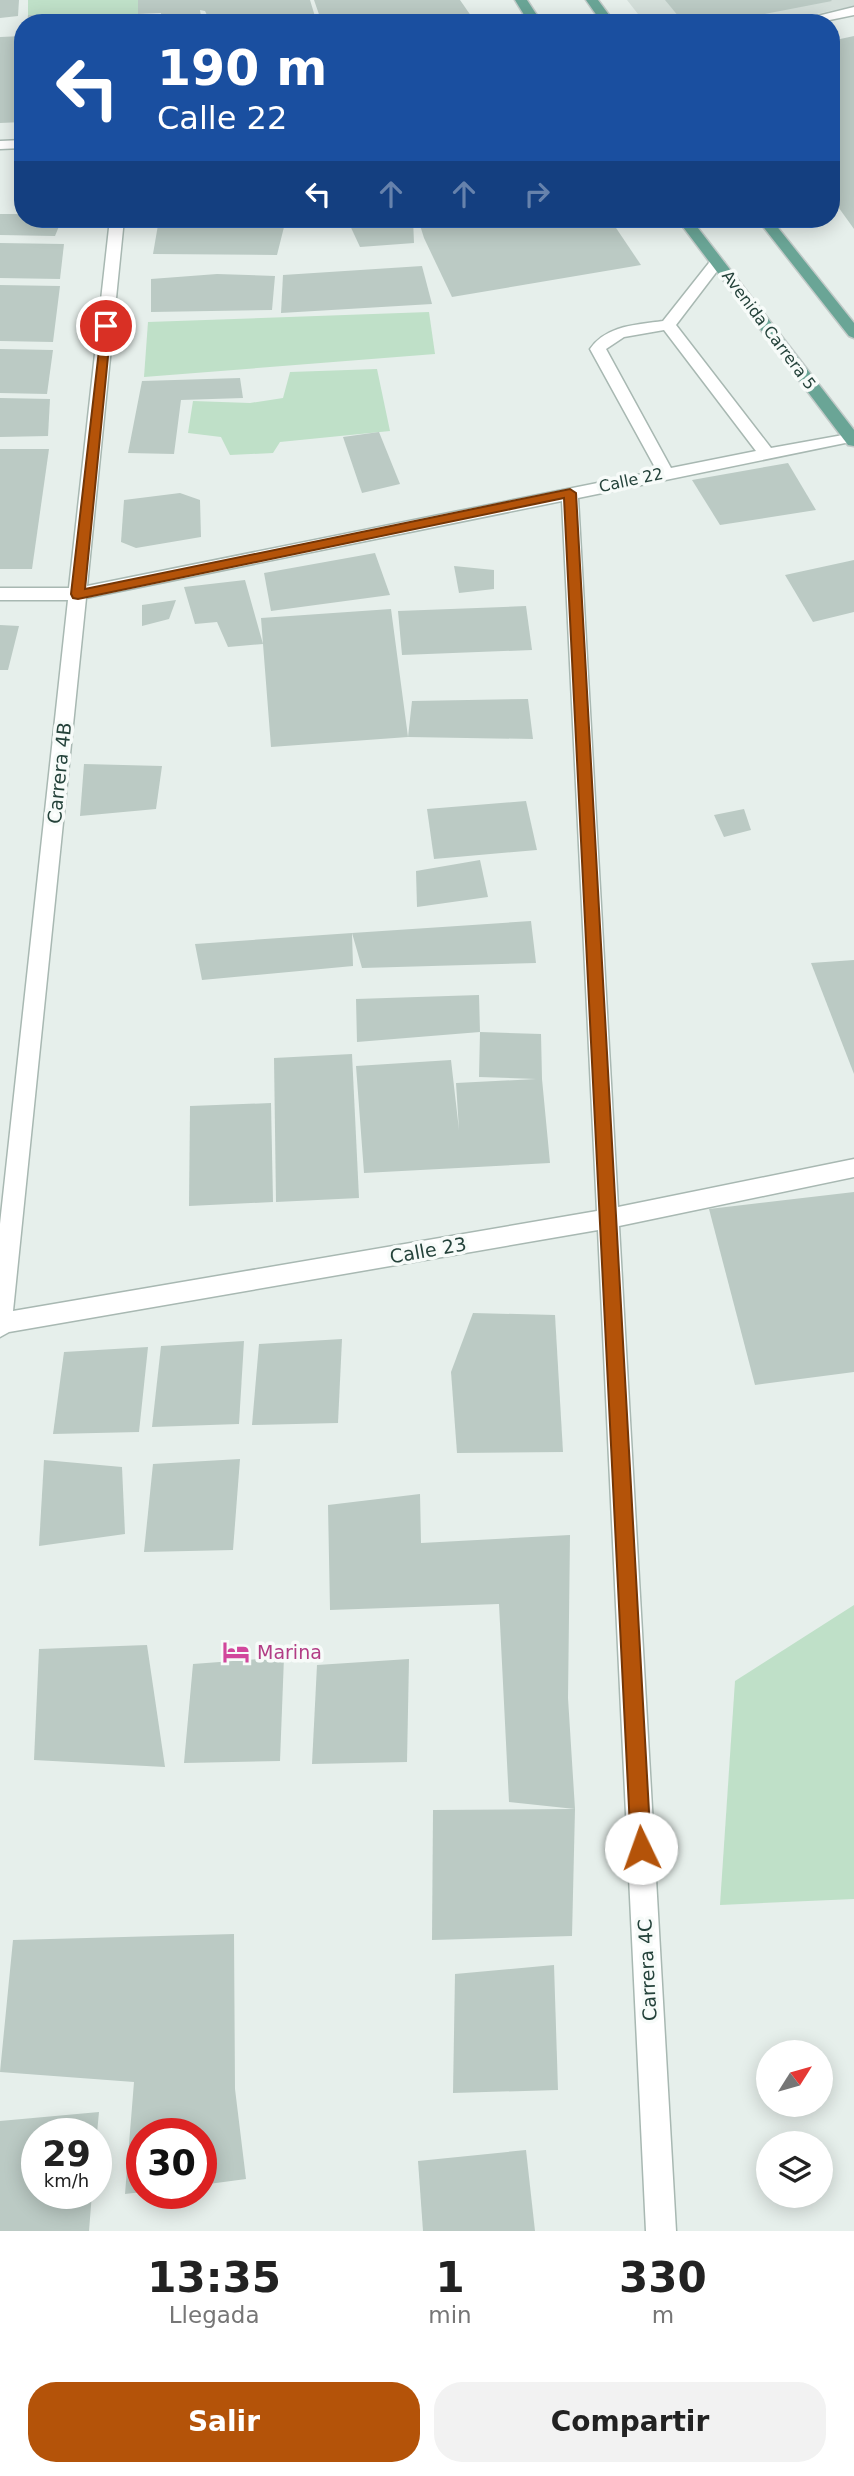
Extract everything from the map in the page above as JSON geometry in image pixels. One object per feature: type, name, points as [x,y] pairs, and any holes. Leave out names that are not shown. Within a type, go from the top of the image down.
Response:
[{"type":"main road","name":"Avenida Carrera 5","points":[[691,228],[852,439]]},
{"type":"main road","points":[[771,228],[854,333]]},
{"type":"street","name":"Carrera 4B","points":[[0,1324],[116,228]]},
{"type":"street","points":[[666,473],[598,349],[601,342],[610,335],[668,325],[717,262]]},
{"type":"street","points":[[668,325],[766,453]]},
{"type":"street","name":"Calle 22","points":[[0,594],[78,594],[666,473],[852,439]]},
{"type":"street","name":"Carrera 4C","points":[[570,493],[661,2231]]},
{"type":"street","name":"Calle 23","points":[[0,1324],[607,1219],[854,1168]]},
{"type":"shaded area","points":[[627,0],[854,0],[854,6],[816,14],[638,14]]},
{"type":"green space","points":[[28,0],[138,0],[138,14],[28,14]]},
{"type":"green space","points":[[429,312],[435,354],[144,377],[148,322]]},
{"type":"green space","points":[[377,369],[390,431],[280,442],[273,453],[230,455],[221,437],[188,433],[193,401],[250,403],[283,398],[290,372]]},
{"type":"green space","points":[[854,1605],[854,1899],[720,1905],[735,1681]]},
{"type":"building","points":[[0,0],[19,0],[18,14],[0,18]]},
{"type":"building","points":[[138,0],[310,0],[314,14],[206,14],[200,10],[201,14],[138,14]]},
{"type":"building","points":[[314,0],[460,0],[470,14],[319,14]]},
{"type":"building","points":[[665,0],[832,1],[764,14],[677,14]]},
{"type":"building","points":[[14,36],[14,122],[0,123],[0,37]]},
{"type":"building","points":[[854,36],[854,229],[840,210],[840,39]]},
{"type":"building","points":[[0,214],[14,214],[14,228],[58,228],[55,236],[0,235]]},
{"type":"building","points":[[157,228],[284,228],[277,255],[153,254]]},
{"type":"building","points":[[351,228],[413,228],[414,243],[360,247]]},
{"type":"building","points":[[421,228],[616,228],[641,265],[452,297]]},
{"type":"building","points":[[0,243],[64,244],[60,279],[0,278]]},
{"type":"building","points":[[422,266],[432,304],[281,313],[283,275]]},
{"type":"building","points":[[217,274],[275,276],[272,310],[151,312],[151,279]]},
{"type":"building","points":[[0,285],[60,286],[53,342],[0,341]]},
{"type":"building","points":[[0,349],[53,350],[47,394],[0,393]]},
{"type":"building","points":[[240,378],[243,398],[181,400],[174,454],[128,453],[142,381]]},
{"type":"building","points":[[0,398],[50,399],[48,436],[0,437]]},
{"type":"building","points":[[379,432],[400,484],[362,493],[343,437]]},
{"type":"building","points":[[0,449],[49,449],[32,569],[0,569]]},
{"type":"building","points":[[788,463],[816,510],[720,525],[692,480]]},
{"type":"building","points":[[180,493],[200,500],[201,537],[136,548],[121,542],[124,500]]},
{"type":"building","points":[[375,553],[390,595],[271,611],[264,573]]},
{"type":"building","points":[[854,560],[854,612],[813,622],[785,575]]},
{"type":"building","points":[[454,566],[494,570],[494,589],[459,593]]},
{"type":"building","points":[[245,580],[263,644],[228,647],[217,622],[195,624],[184,587]]},
{"type":"building","points":[[176,600],[169,619],[142,626],[142,605]]},
{"type":"building","points":[[526,606],[532,650],[402,655],[398,611]]},
{"type":"building","points":[[391,609],[408,737],[271,747],[261,618]]},
{"type":"building","points":[[0,625],[19,626],[8,670],[0,670]]},
{"type":"building","points":[[528,699],[533,739],[408,737],[412,701]]},
{"type":"building","points":[[84,764],[162,766],[156,809],[80,816]]},
{"type":"building","points":[[526,801],[537,850],[434,859],[427,809]]},
{"type":"building","points":[[744,809],[751,830],[724,837],[714,815]]},
{"type":"building","points":[[480,860],[488,897],[417,907],[416,871]]},
{"type":"building","points":[[531,921],[536,963],[362,968],[352,933]]},
{"type":"building","points":[[352,933],[353,966],[202,980],[195,944]]},
{"type":"building","points":[[854,960],[854,1074],[811,963]]},
{"type":"building","points":[[479,995],[480,1032],[357,1042],[356,999]]},
{"type":"building","points":[[480,1032],[541,1034],[542,1079],[550,1163],[364,1173],[356,1066],[451,1060],[459,1130],[456,1083],[536,1079],[479,1077]]},
{"type":"building","points":[[352,1054],[359,1198],[276,1202],[274,1058]]},
{"type":"building","points":[[271,1103],[273,1202],[189,1206],[190,1106]]},
{"type":"building","points":[[854,1192],[854,1372],[755,1385],[709,1209]]},
{"type":"building","points":[[473,1313],[555,1315],[563,1452],[457,1453],[451,1372]]},
{"type":"building","points":[[342,1339],[338,1423],[252,1425],[259,1344]]},
{"type":"building","points":[[244,1341],[239,1424],[152,1427],[161,1346]]},
{"type":"building","points":[[148,1347],[139,1432],[53,1434],[64,1352]]},
{"type":"building","points":[[240,1459],[233,1550],[144,1552],[153,1464]]},
{"type":"building","points":[[44,1460],[122,1467],[125,1534],[39,1546]]},
{"type":"building","points":[[420,1494],[421,1543],[570,1535],[568,1698],[575,1809],[509,1802],[499,1604],[330,1610],[328,1505]]},
{"type":"building","points":[[147,1645],[165,1767],[34,1760],[39,1649]]},
{"type":"building","points":[[284,1657],[280,1761],[184,1763],[193,1664]]},
{"type":"building","points":[[409,1659],[407,1762],[312,1764],[317,1665]]},
{"type":"building","points":[[575,1809],[572,1936],[432,1940],[433,1810]]},
{"type":"building","points":[[234,1934],[235,2089],[246,2179],[217,2183],[217,2118],[131,2118],[134,2082],[0,2072],[13,1940]]},
{"type":"building","points":[[554,1965],[558,2090],[453,2093],[455,1974]]},
{"type":"building","points":[[99,2112],[98,2118],[33,2118]]},
{"type":"building","points":[[21,2119],[21,2209],[91,2209],[89,2231],[0,2231],[0,2121]]},
{"type":"building","points":[[526,2150],[535,2231],[423,2231],[418,2161]]},
{"type":"place","name":"Marina","points":[[236,1652]]},
{"type":"route","points":[[106,326],[78,594],[570,493],[641,1848]]}]
